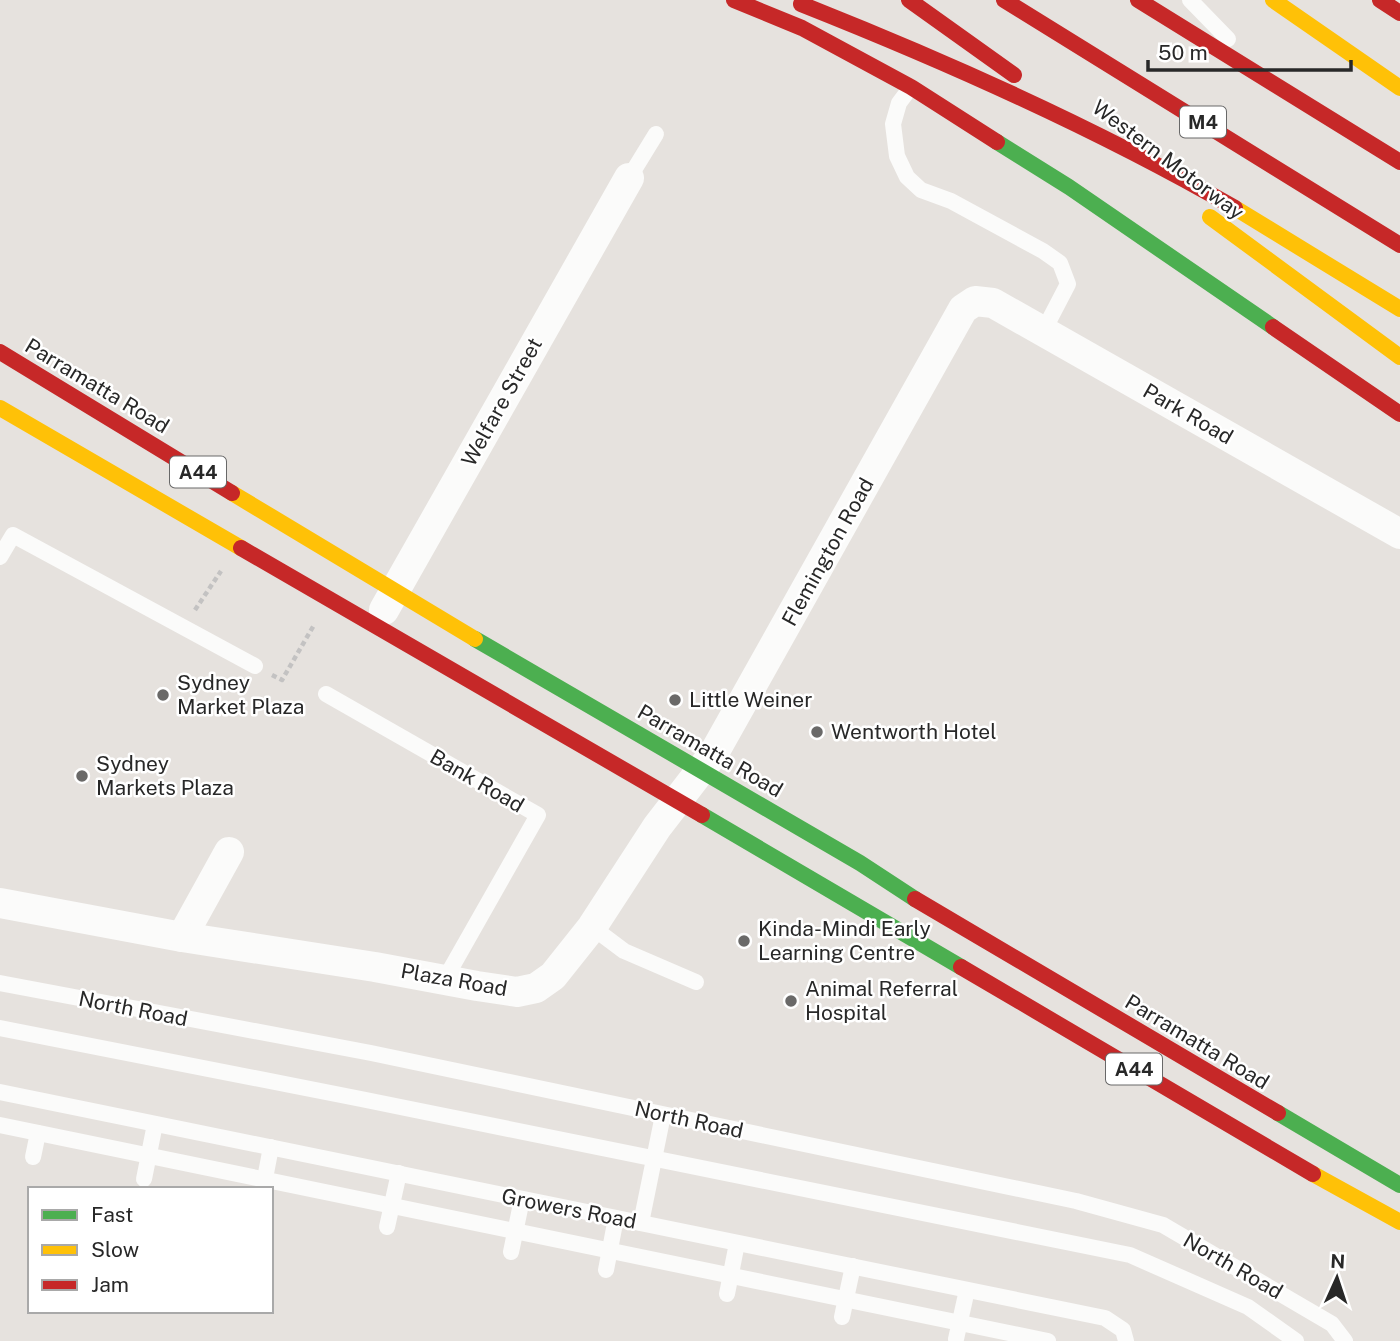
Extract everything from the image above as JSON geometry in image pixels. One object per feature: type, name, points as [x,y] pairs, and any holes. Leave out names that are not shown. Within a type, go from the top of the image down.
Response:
[{"type":"highway","points":[[734,0],[802,28],[911,87],[1069,187],[1400,414]]},
{"type":"highway","points":[[789,0],[896,42],[1023,98],[1186,180],[1288,239],[1393,305]]},
{"type":"highway","name":"Western Motorway","points":[[909,0],[976,50],[1120,148],[1400,357]]},
{"type":"highway","name":"Western Motorway","points":[[1004,0],[1400,245]]},
{"type":"highway","points":[[1138,0],[1400,162]]},
{"type":"highway","points":[[1273,0],[1400,88]]},
{"type":"highway","points":[[1380,0],[1400,13]]},
{"type":"highway","name":"Parramatta Road","points":[[0,352],[395,592],[860,863],[902,892],[1400,1185]]},
{"type":"highway","name":"A44","points":[[0,408],[1400,1222]]},
{"type":"street","name":"Welfare Street","points":[[375,625],[629,178]]},
{"type":"street","name":"Park Road","points":[[975,301],[993,303],[1400,534]]},
{"type":"street","name":"Flemington Road","points":[[676,802],[714,753],[963,309],[975,301]]},
{"type":"street","name":"Plaza Road","points":[[0,903],[182,937],[517,992],[536,988],[553,976],[592,927],[676,802]]},
{"type":"street","points":[[182,937],[229,852]]},
{"type":"lane","points":[[1190,0],[1269,81]]},
{"type":"lane","points":[[911,87],[898,103],[893,124],[897,156],[907,177],[921,190],[951,201],[1060,263],[1068,284],[1043,332]]},
{"type":"lane","points":[[629,178],[656,134]]},
{"type":"lane","points":[[0,557],[13,534],[256,666]]},
{"type":"lane","name":"Bank Road","points":[[326,694],[538,816],[445,979]]},
{"type":"lane","points":[[592,927],[624,951],[696,982]]},
{"type":"lane","name":"North Road","points":[[0,983],[371,1053],[1076,1201],[1163,1225],[1332,1324],[1346,1341]]},
{"type":"lane","points":[[0,1028],[1130,1255],[1248,1307],[1296,1341]]},
{"type":"lane","name":"Growers Road","points":[[0,1092],[1105,1318],[1123,1329],[1126,1341]]},
{"type":"lane","points":[[641,1223],[663,1115]]},
{"type":"lane","points":[[144,1180],[155,1124]]},
{"type":"lane","name":"Growers Road","points":[[0,1125],[148,1155],[264,1184],[392,1206],[1048,1341]]},
{"type":"lane","points":[[33,1157],[38,1133]]},
{"type":"lane","points":[[264,1184],[271,1147]]},
{"type":"lane","points":[[387,1227],[398,1173]]},
{"type":"lane","points":[[511,1252],[522,1199]]},
{"type":"lane","points":[[606,1270],[616,1218]]},
{"type":"lane","points":[[727,1294],[737,1243]]},
{"type":"lane","points":[[842,1317],[853,1266]]},
{"type":"lane","points":[[956,1339],[967,1290]]},
{"type":"path","points":[[256,666],[282,680],[314,624]]},
{"type":"traffic: fast","points":[[997,142],[1069,187],[1273,327]]},
{"type":"traffic: fast","points":[[475,639],[860,863],[915,899]]},
{"type":"traffic: fast","points":[[702,815],[961,967]]},
{"type":"traffic: fast","points":[[1278,1113],[1400,1185]]},
{"type":"traffic: slow","points":[[1273,0],[1400,88]]},
{"type":"traffic: slow","points":[[1235,208],[1400,309]]},
{"type":"traffic: slow","points":[[1210,217],[1400,357]]},
{"type":"traffic: slow","points":[[0,408],[241,548]]},
{"type":"traffic: slow","points":[[232,493],[475,639]]},
{"type":"traffic: slow","points":[[1313,1174],[1400,1222]]},
{"type":"traffic: jam","points":[[734,0],[802,28],[911,87],[997,142]]},
{"type":"traffic: jam","points":[[909,0],[1014,75]]},
{"type":"traffic: jam","points":[[1004,0],[1400,245]]},
{"type":"traffic: jam","points":[[1138,0],[1400,162]]},
{"type":"traffic: jam","points":[[1380,0],[1400,13]]},
{"type":"traffic: jam","points":[[801,4],[1022,98],[1130,151],[1235,208]]},
{"type":"traffic: jam","points":[[1273,327],[1400,414]]},
{"type":"traffic: jam","points":[[0,352],[232,493]]},
{"type":"traffic: jam","points":[[241,548],[702,815]]},
{"type":"traffic: jam","points":[[915,899],[1278,1113]]},
{"type":"traffic: jam","points":[[961,967],[1313,1174]]},
{"type":"place","name":"Sydney Market Plaza","points":[[163,695]]},
{"type":"place","name":"Little Weiner","points":[[675,700]]},
{"type":"place","name":"Wentworth Hotel","points":[[817,732]]},
{"type":"place","name":"Sydney Markets Plaza","points":[[82,776]]},
{"type":"place","name":"Kinda-Mindi Early Learning Centre","points":[[744,941]]},
{"type":"place","name":"Animal Referral Hospital","points":[[791,1001]]}]
